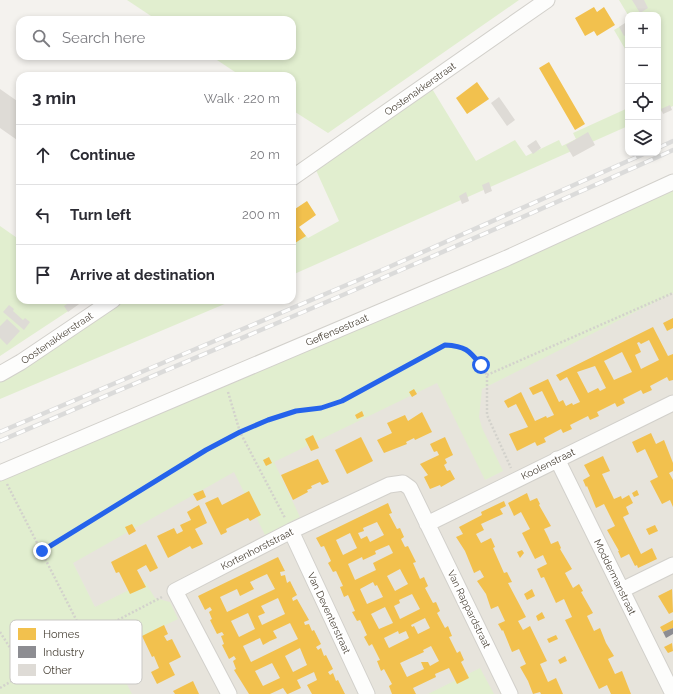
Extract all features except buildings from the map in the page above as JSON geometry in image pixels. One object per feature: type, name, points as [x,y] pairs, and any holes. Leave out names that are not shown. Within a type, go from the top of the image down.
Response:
[{"type":"street","name":"Oostenakkerstraat","points":[[296,175],[547,0]]},
{"type":"street","name":"Geffensestraat","points":[[1,473],[507,258],[673,182]]},
{"type":"street","name":"Oostenakkerstraat","points":[[0,374],[21,362],[107,304]]},
{"type":"street","name":"Koolenstraat","points":[[427,524],[558,459],[672,407]]},
{"type":"street","name":"Moddermanstraat","points":[[558,459],[672,694]]},
{"type":"street","name":"Kortenhorststraat","points":[[174,591],[291,531],[389,485],[403,483],[410,488],[427,524]]},
{"type":"street","name":"Van Rappardstraat","points":[[427,524],[510,694]]},
{"type":"street","name":"Van Deventerstraat","points":[[291,531],[367,694]]},
{"type":"street","points":[[622,590],[673,565]]},
{"type":"street","points":[[174,591],[229,694]]},
{"type":"path","points":[[486,374],[673,293]]},
{"type":"path","points":[[42,551],[192,458],[240,432],[268,420],[296,411],[321,408],[342,401],[445,345],[459,346],[471,352],[486,374],[486,415],[492,431],[516,480]]},
{"type":"path","points":[[224,378],[240,432],[291,531]]},
{"type":"path","points":[[1,473],[76,620]]},
{"type":"path","points":[[118,620],[174,591]]},
{"type":"path","points":[[0,632],[10,648]]},
{"type":"path","points":[[0,688],[10,682]]},
{"type":"shaded area","points":[[673,267],[673,694],[106,694],[103,684],[142,684],[142,620],[81,620],[56,546]]},
{"type":"green space","points":[[127,0],[519,0],[328,133],[296,113],[296,72],[235,72],[217,60],[296,60],[296,16],[151,16]]},
{"type":"green space","points":[[619,0],[673,0],[673,106],[661,112],[661,12],[626,12]]},
{"type":"green space","points":[[625,24],[625,49],[614,30]]},
{"type":"green space","points":[[431,87],[476,161],[515,140],[526,156],[559,140],[562,146],[576,139],[573,133],[625,109],[625,127],[296,273],[296,230],[299,228],[308,238],[339,221],[315,168]]},
{"type":"green space","points":[[673,187],[673,293],[482,389],[479,417],[482,428],[503,471],[485,480],[437,383],[274,462],[300,517],[265,535],[234,472],[73,563],[95,607],[145,582],[155,598],[170,602],[178,619],[142,636],[142,620],[10,620],[10,684],[127,684],[132,694],[0,694],[0,479]]},
{"type":"green space","points":[[0,226],[16,237],[16,304],[79,304],[0,356]]},
{"type":"green space","points":[[115,304],[225,304],[0,399],[0,381]]},
{"type":"green space","points":[[480,668],[494,694],[428,694]]},
{"type":"railway","points":[[661,147],[673,141]]},
{"type":"railway","points":[[0,441],[421,261],[673,150]]},
{"type":"railway","points":[[0,432],[389,267],[639,156]]},
{"type":"route","points":[[42,551],[206,450],[240,432],[268,420],[296,411],[321,408],[342,401],[428,356],[445,345],[459,346],[471,352],[481,365]]}]
